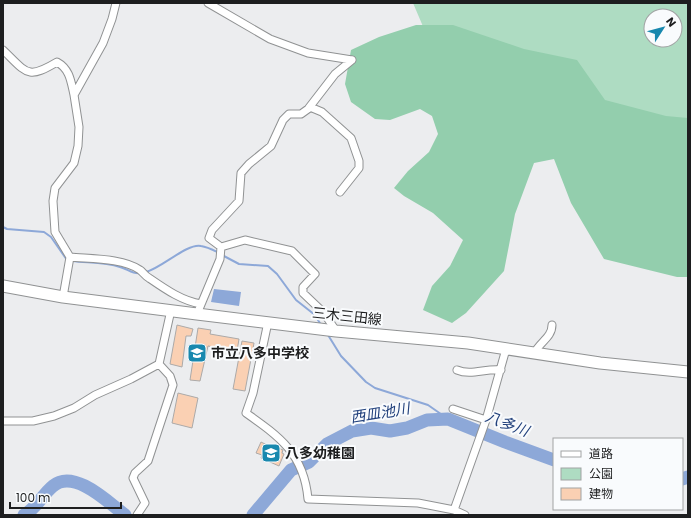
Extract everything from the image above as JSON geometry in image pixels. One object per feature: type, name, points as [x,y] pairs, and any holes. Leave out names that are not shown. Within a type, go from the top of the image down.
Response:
[{"type":"main road","name":"三木三田線","points":[[3,286],[62,296],[171,310],[199,309],[268,322],[330,330],[468,343],[600,363],[688,372]]},
{"type":"street","points":[[74,95],[103,44],[116,3]]},
{"type":"street","points":[[208,3],[270,39],[308,53],[352,60],[335,74],[310,106],[301,114],[288,114],[283,120],[271,146],[241,172],[239,201],[212,230],[209,238],[221,247]]},
{"type":"street","points":[[3,50],[25,70],[31,73],[40,72],[57,62],[62,64],[70,76],[79,127],[78,146],[74,163],[55,188],[52,201],[55,232],[70,257],[62,296]]},
{"type":"street","points":[[310,106],[322,112],[351,138],[359,161],[358,168],[340,192]]},
{"type":"street","points":[[221,247],[245,240],[292,251],[315,274],[302,287],[303,294],[324,313],[330,330]]},
{"type":"street","points":[[70,257],[112,261],[132,266],[199,309],[220,259],[221,247]]},
{"type":"street","points":[[3,421],[33,421],[54,416],[74,408],[94,395],[131,379],[159,364],[171,310]]},
{"type":"street","points":[[268,322],[253,393],[246,413],[280,437],[298,462],[303,470],[308,500],[418,503],[454,510],[465,515]]},
{"type":"street","points":[[534,354],[536,348],[550,335],[552,325]]},
{"type":"street","points":[[454,510],[502,370],[506,349]]},
{"type":"street","points":[[137,515],[145,503],[133,478],[135,473],[148,461],[173,385],[170,376],[159,364]]},
{"type":"street","points":[[457,370],[477,373],[490,369],[502,370]]},
{"type":"street","points":[[453,409],[485,422]]},
{"type":"green space","points":[[413,3],[688,3],[688,251],[594,161],[444,118],[436,57]]},
{"type":"green space","points":[[416,25],[453,25],[524,49],[577,60],[605,100],[666,116],[688,118],[688,277],[677,277],[604,259],[571,203],[554,159],[534,163],[515,214],[504,271],[466,313],[452,323],[423,310],[432,286],[450,266],[463,240],[433,213],[404,196],[394,188],[408,171],[429,152],[438,134],[432,116],[420,109],[390,120],[375,119],[351,102],[345,84],[351,50],[379,37]]},
{"type":"water","points":[[214,289],[241,292],[239,306],[211,302]]},
{"type":"building","points":[[177,325],[193,329],[191,336],[186,336],[182,367],[170,364]]},
{"type":"building","points":[[198,328],[211,330],[210,334],[239,339],[237,351],[208,346],[200,381],[190,380]]},
{"type":"building","points":[[242,341],[254,343],[245,391],[233,389]]},
{"type":"building","points":[[178,393],[198,398],[192,428],[172,423]]},
{"type":"building","points":[[261,442],[273,448],[274,446],[283,450],[282,453],[284,454],[279,466],[261,458],[262,455],[256,453]]},
{"type":"waterway","points":[[3,227],[7,229],[44,232],[51,237],[67,260]]},
{"type":"waterway","points":[[146,272],[195,246],[206,247],[219,253]]},
{"type":"waterway","points":[[222,255],[239,264],[268,266],[277,274],[296,300],[315,315],[321,325]]},
{"type":"waterway","points":[[72,261],[114,265],[130,272],[141,273]]},
{"type":"waterway","points":[[328,335],[341,356],[366,382],[375,388],[428,405],[448,419]]},
{"type":"waterway","name":"西皿池川","points":[[253,515],[291,470],[309,462],[327,444],[352,431],[371,428],[390,431],[407,428],[427,420],[448,419],[553,460]]},
{"type":"waterway","name":"八多川","points":[[683,479],[688,477]]},
{"type":"waterway","name":"西皿池川","points":[[24,515],[29,512],[53,486],[61,482],[71,481],[91,489],[125,515]]},
{"type":"place","name":"市立八多中学校","points":[[197,353]]},
{"type":"place","name":"八多幼稚園","points":[[271,453]]}]
